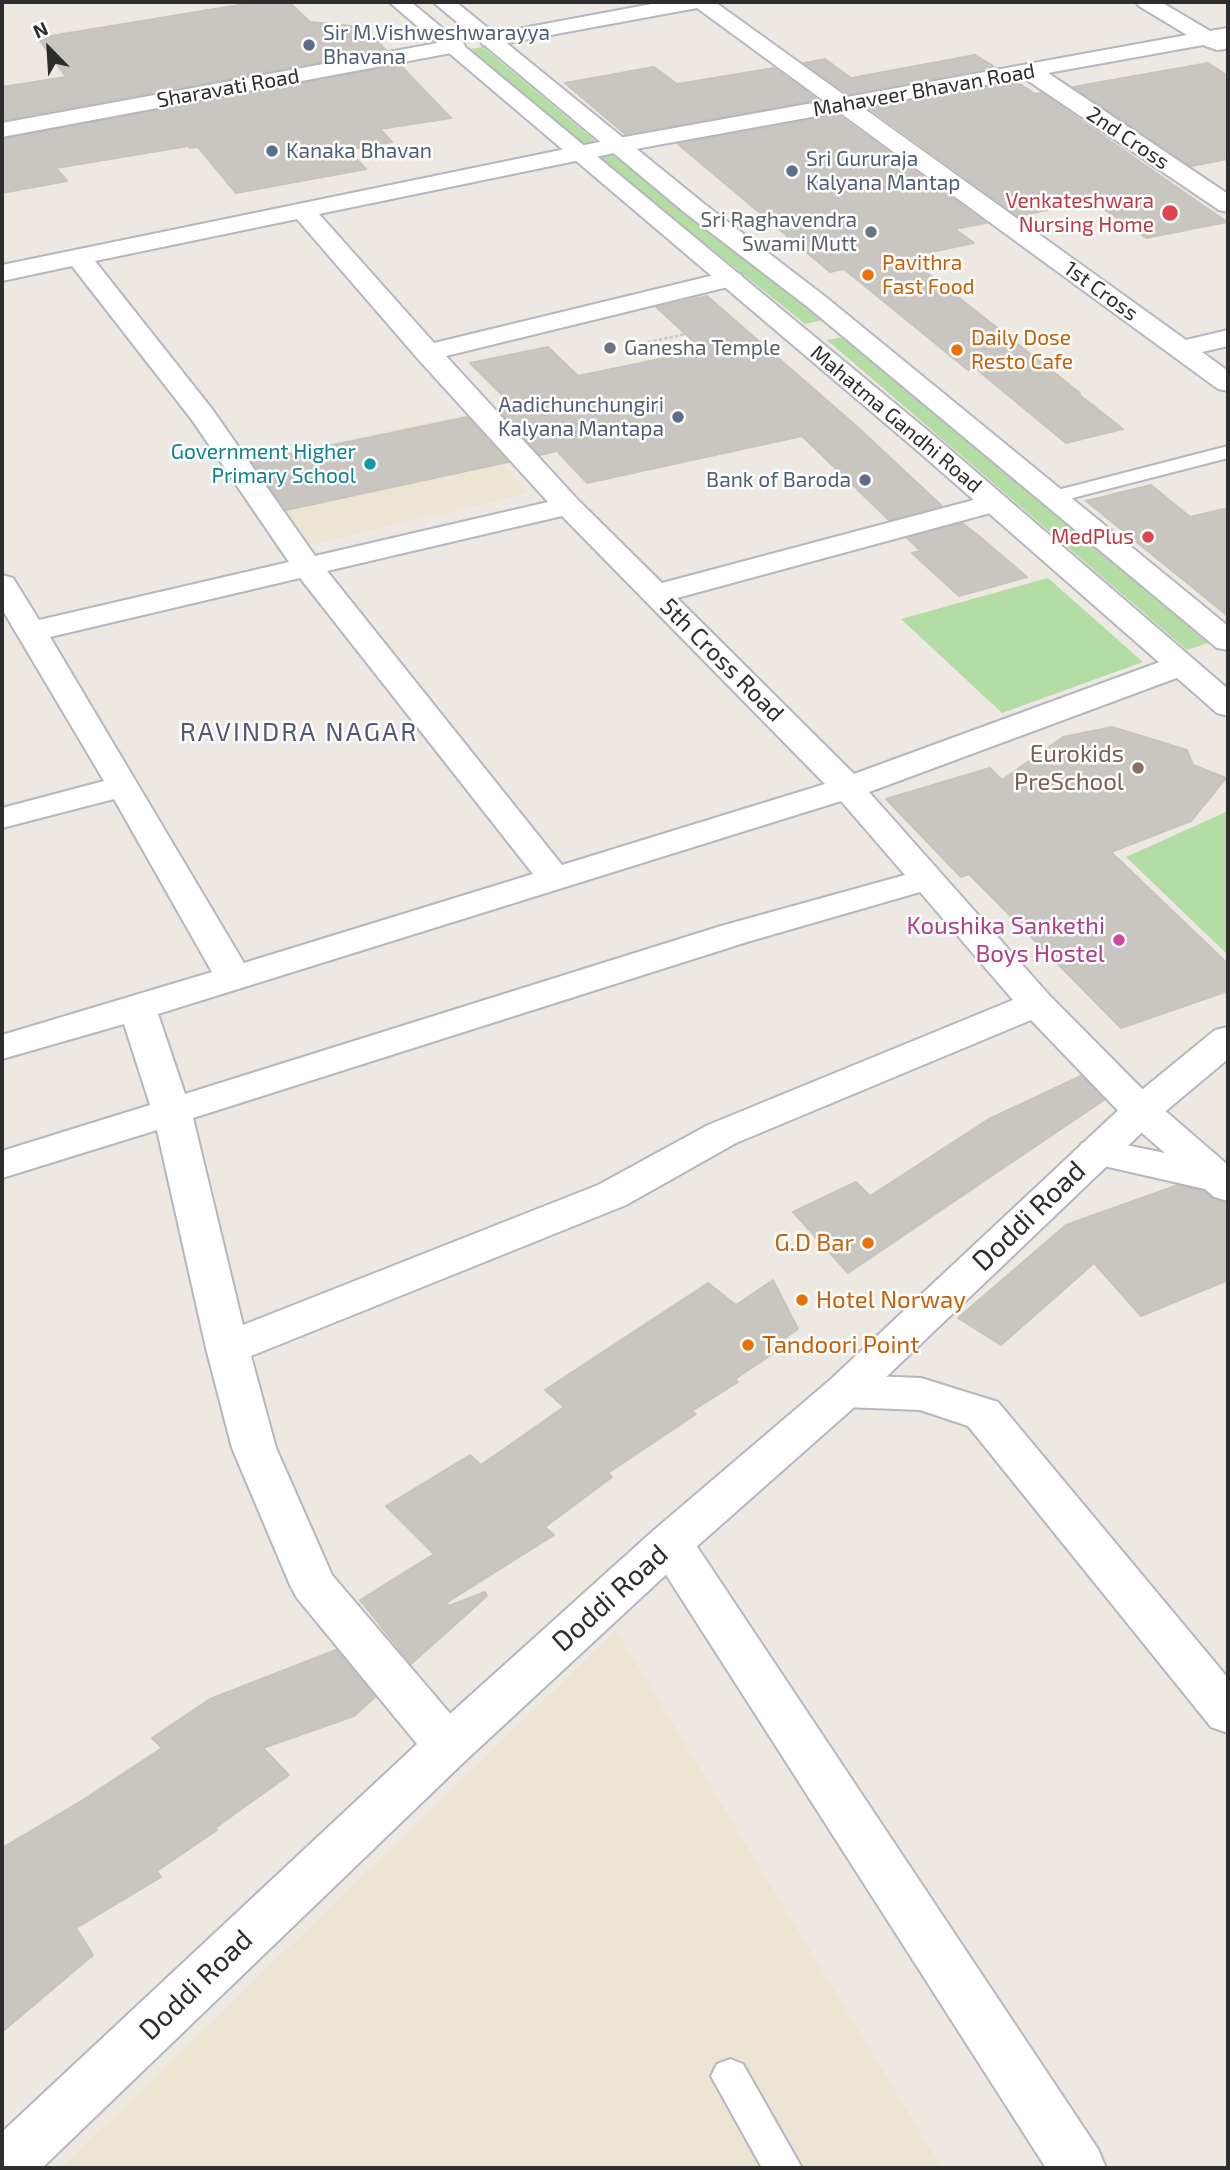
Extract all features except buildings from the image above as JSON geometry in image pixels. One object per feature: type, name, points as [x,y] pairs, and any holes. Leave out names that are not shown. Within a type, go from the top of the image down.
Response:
[{"type":"street","name":"Mahatma Gandhi Road","points":[[399,2],[995,503],[1228,706]]},
{"type":"street","name":"Mahatma Gandhi Road","points":[[443,2],[1228,640]]},
{"type":"street","name":"Sharavati Road","points":[[2,130],[695,2]]},
{"type":"street","name":"1st Cross","points":[[702,2],[1228,383]]},
{"type":"street","points":[[1146,2],[1218,36],[1228,51]]},
{"type":"street","name":"Mahaveer Bhavan Road","points":[[2,273],[619,145],[1218,36]]},
{"type":"street","name":"2nd Cross","points":[[1029,71],[1228,205]]},
{"type":"street","name":"5th Cross Road","points":[[302,210],[427,353],[568,506],[848,788],[1037,1004],[1141,1111],[1226,1181]]},
{"type":"street","points":[[79,258],[202,415],[308,568],[555,878]]},
{"type":"street","points":[[427,353],[731,279]]},
{"type":"street","points":[[798,337],[845,328]]},
{"type":"street","points":[[1181,349],[1228,338]]},
{"type":"street","points":[[657,594],[995,503]]},
{"type":"street","points":[[29,632],[568,506]]},
{"type":"street","points":[[2,584],[124,786],[234,978]]},
{"type":"street","points":[[2,1047],[137,1008],[848,788],[1228,648]]},
{"type":"street","points":[[2,818],[124,786]]},
{"type":"street","points":[[2,1165],[734,934],[928,879]]},
{"type":"street","points":[[227,1348],[611,1195],[722,1134],[1037,1004]]},
{"type":"street","points":[[137,1008],[172,1111],[227,1348],[254,1448],[313,1585],[448,1746]]},
{"type":"street","name":"Doddi Road","points":[[3,2168],[448,1746],[670,1544],[845,1391],[1141,1111],[1228,1039]]},
{"type":"street","points":[[1096,1153],[1226,1181]]},
{"type":"street","points":[[845,1391],[921,1394],[983,1414],[1228,1713]]},
{"type":"street","points":[[670,1544],[1077,2168]]},
{"type":"lane","points":[[1053,497],[1228,452]]},
{"type":"lane","points":[[730,2076],[783,2168]]},
{"type":"path","points":[[648,342],[725,326]]},
{"type":"shaded area","points":[[459,416],[529,493],[305,546],[244,461]]},
{"type":"shaded area","points":[[616,1630],[942,2168],[61,2168]]},
{"type":"green space","points":[[483,47],[599,144],[583,146],[470,49]]},
{"type":"green space","points":[[610,153],[823,320],[805,324],[596,156]]},
{"type":"green space","points":[[843,337],[1208,643],[1187,650],[827,340]]},
{"type":"green space","points":[[1048,578],[1143,662],[1002,713],[901,619]]},
{"type":"green space","points":[[1228,811],[1228,955],[1126,857]]},
{"type":"place","name":"Sir M.Vishweshwarayya Bhavana","points":[[309,45]]},
{"type":"place","name":"Kanaka Bhavan","points":[[272,151]]},
{"type":"place","name":"Sri Gururaja Kalyana Mantap","points":[[792,171]]},
{"type":"place","name":"Venkateshwara Nursing Home","points":[[1170,213]]},
{"type":"place","name":"Sri Raghavendra Swami Mutt","points":[[871,232]]},
{"type":"place","name":"Pavithra Fast Food","points":[[868,275]]},
{"type":"place","name":"Ganesha Temple","points":[[610,348]]},
{"type":"place","name":"Daily Dose Resto Cafe","points":[[957,350]]},
{"type":"place","name":"Aadichunchungiri Kalyana Mantapa","points":[[678,417]]},
{"type":"place","name":"Government Higher Primary School","points":[[370,464]]},
{"type":"place","name":"Bank of Baroda","points":[[865,480]]},
{"type":"place","name":"MedPlus","points":[[1148,537]]},
{"type":"place","name":"Eurokids PreSchool","points":[[1138,768]]},
{"type":"place","name":"Koushika Sankethi Boys Hostel","points":[[1119,940]]},
{"type":"place","name":"G.D Bar","points":[[868,1243]]},
{"type":"place","name":"Hotel Norway","points":[[802,1300]]},
{"type":"place","name":"Tandoori Point","points":[[748,1345]]},
{"type":"district","name":"RAVINDRA NAGAR","points":[[299,732]]}]
